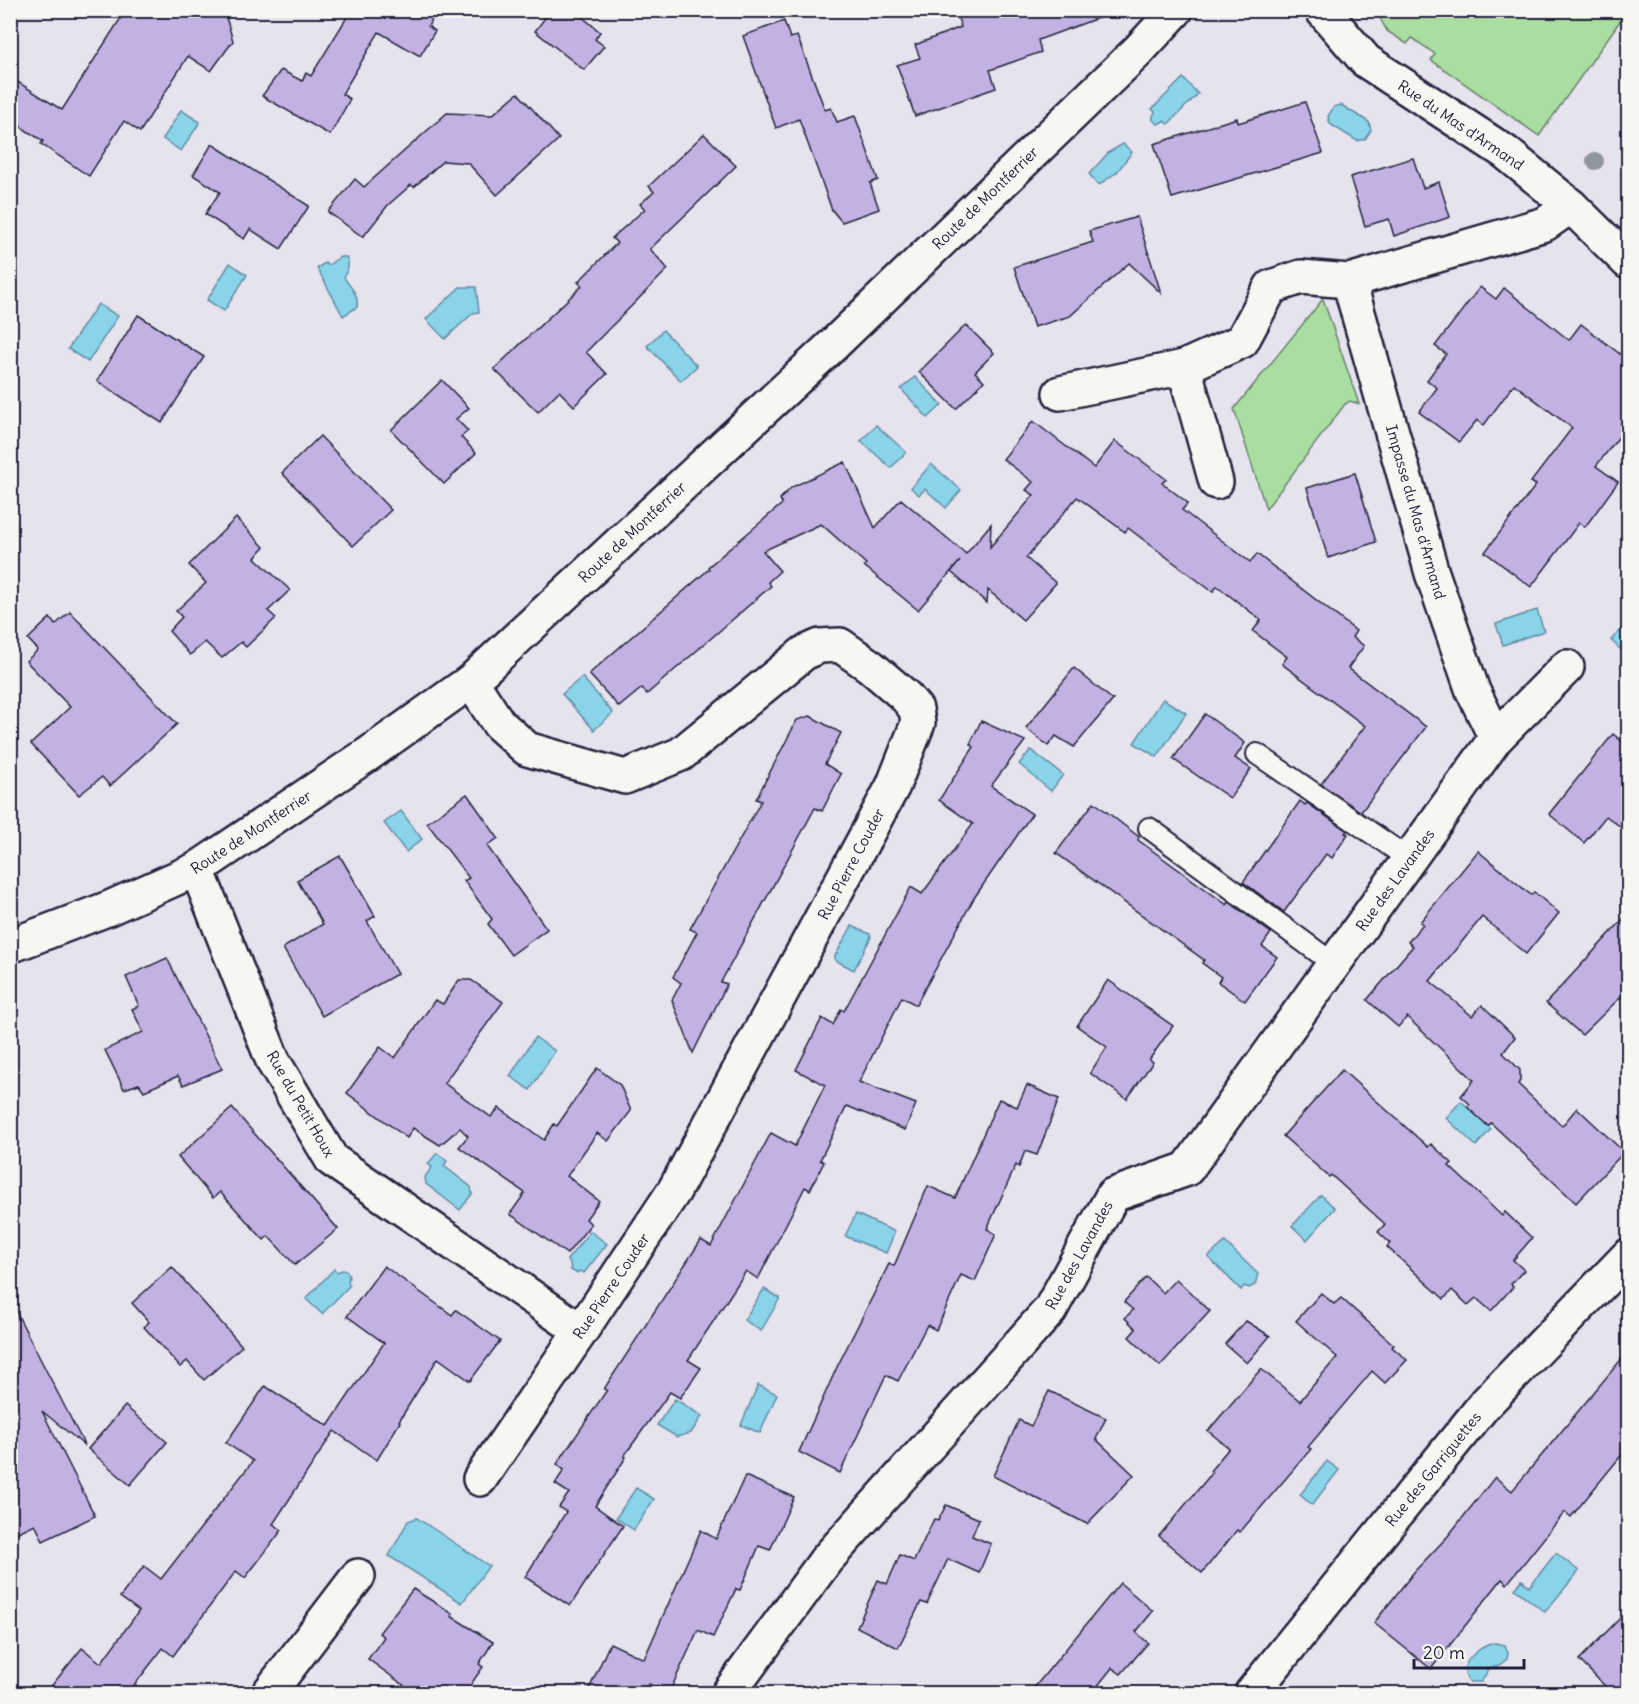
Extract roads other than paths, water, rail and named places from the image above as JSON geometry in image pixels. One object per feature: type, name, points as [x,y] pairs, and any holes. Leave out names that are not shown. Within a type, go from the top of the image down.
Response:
[{"type":"street","name":"Route de Montferrier","points":[[10,946],[107,909],[197,869],[370,753],[471,681],[834,344],[1138,51],[1176,10]]},
{"type":"street","name":"Rue du Mas d'Armand","points":[[1322,10],[1366,61],[1505,152],[1571,206],[1629,262]]},
{"type":"street","points":[[1060,393],[1184,367],[1242,341],[1271,287],[1301,278],[1349,281],[1545,224],[1571,206]]},
{"type":"street","name":"Impasse du Mas d'Armand","points":[[1349,281],[1432,573],[1473,692],[1496,738]]},
{"type":"street","points":[[1184,367],[1216,482]]},
{"type":"street","name":"Rue Pierre Couder","points":[[471,681],[499,724],[527,749],[625,777],[681,754],[804,652],[820,646],[840,645],[870,666],[905,696],[916,709],[918,723],[893,786],[674,1191],[480,1479]]},
{"type":"street","name":"Rue des Lavandes","points":[[728,1694],[826,1560],[1050,1310],[1113,1195],[1187,1169],[1496,738],[1567,666]]},
{"type":"street","name":"Rue du Petit Houx","points":[[197,869],[273,1061],[332,1160],[581,1331]]},
{"type":"street","name":"Rue des Garriguettes","points":[[1251,1694],[1485,1404],[1629,1256]]},
{"type":"street","points":[[268,1694],[358,1576]]},
{"type":"lane","points":[[1257,754],[1409,859]]},
{"type":"lane","points":[[1149,828],[1334,964]]},
{"type":"water","points":[[1183,78],[1198,94],[1168,124],[1164,121],[1158,124],[1153,120],[1155,112],[1152,109]]},
{"type":"water","points":[[1341,105],[1369,122],[1371,130],[1365,139],[1357,141],[1330,124],[1328,116],[1334,107]]},
{"type":"water","points":[[181,110],[200,122],[181,151],[163,139]]},
{"type":"water","points":[[1123,144],[1132,152],[1117,172],[1099,185],[1089,174],[1109,152]]},
{"type":"water","points":[[340,257],[346,257],[348,262],[344,277],[355,294],[357,302],[357,307],[343,316],[317,268],[325,263],[328,265]]},
{"type":"water","points":[[230,263],[247,275],[224,311],[207,300]]},
{"type":"water","points":[[460,287],[476,287],[479,312],[473,313],[445,339],[426,319]]},
{"type":"water","points":[[98,304],[118,316],[88,362],[68,349]]},
{"type":"water","points":[[663,330],[697,366],[681,381],[647,346]]},
{"type":"water","points":[[915,377],[942,405],[928,418],[901,389]]},
{"type":"water","points":[[876,425],[906,452],[891,468],[861,441]]},
{"type":"water","points":[[931,464],[961,490],[946,508],[925,489],[919,495],[911,488]]},
{"type":"water","points":[[1537,610],[1544,631],[1503,645],[1496,624]]},
{"type":"water","points":[[1628,623],[1628,657],[1611,640]]},
{"type":"water","points":[[582,677],[613,713],[594,730],[562,694]]},
{"type":"water","points":[[1163,699],[1186,713],[1157,757],[1134,743]]},
{"type":"water","points":[[1031,750],[1063,775],[1051,791],[1019,764]]},
{"type":"water","points":[[401,811],[422,839],[406,852],[384,823]]},
{"type":"water","points":[[852,926],[870,934],[871,937],[854,970],[835,960]]},
{"type":"water","points":[[535,1037],[555,1051],[530,1090],[510,1076]]},
{"type":"water","points":[[1461,1101],[1491,1129],[1476,1146],[1446,1118]]},
{"type":"water","points":[[437,1153],[447,1161],[444,1166],[471,1187],[472,1194],[460,1210],[426,1184],[425,1177],[432,1167],[428,1164]]},
{"type":"water","points":[[1321,1195],[1335,1208],[1307,1240],[1292,1226]]},
{"type":"water","points":[[856,1214],[895,1232],[886,1253],[845,1236]]},
{"type":"water","points":[[590,1231],[607,1244],[584,1273],[580,1271],[576,1273],[571,1270],[567,1260]]},
{"type":"water","points":[[1225,1242],[1258,1274],[1255,1285],[1249,1288],[1244,1286],[1241,1290],[1208,1257]]},
{"type":"water","points":[[334,1269],[337,1272],[347,1271],[350,1285],[322,1314],[306,1299]]},
{"type":"water","points":[[764,1289],[780,1298],[761,1331],[744,1320]]},
{"type":"water","points":[[758,1385],[777,1394],[760,1433],[741,1425]]},
{"type":"water","points":[[675,1399],[702,1416],[691,1433],[677,1437],[657,1425]]},
{"type":"water","points":[[1327,1461],[1339,1470],[1312,1505],[1300,1495]]},
{"type":"water","points":[[636,1488],[654,1499],[634,1530],[616,1518]]},
{"type":"water","points":[[417,1518],[489,1566],[462,1603],[389,1556],[408,1521]]},
{"type":"water","points":[[1556,1553],[1579,1571],[1545,1612],[1515,1589],[1522,1580],[1529,1587]]},
{"type":"water","points":[[1495,1643],[1505,1645],[1508,1653],[1507,1659],[1489,1669],[1481,1682],[1470,1682],[1466,1677],[1465,1668],[1470,1658],[1479,1650]]}]
